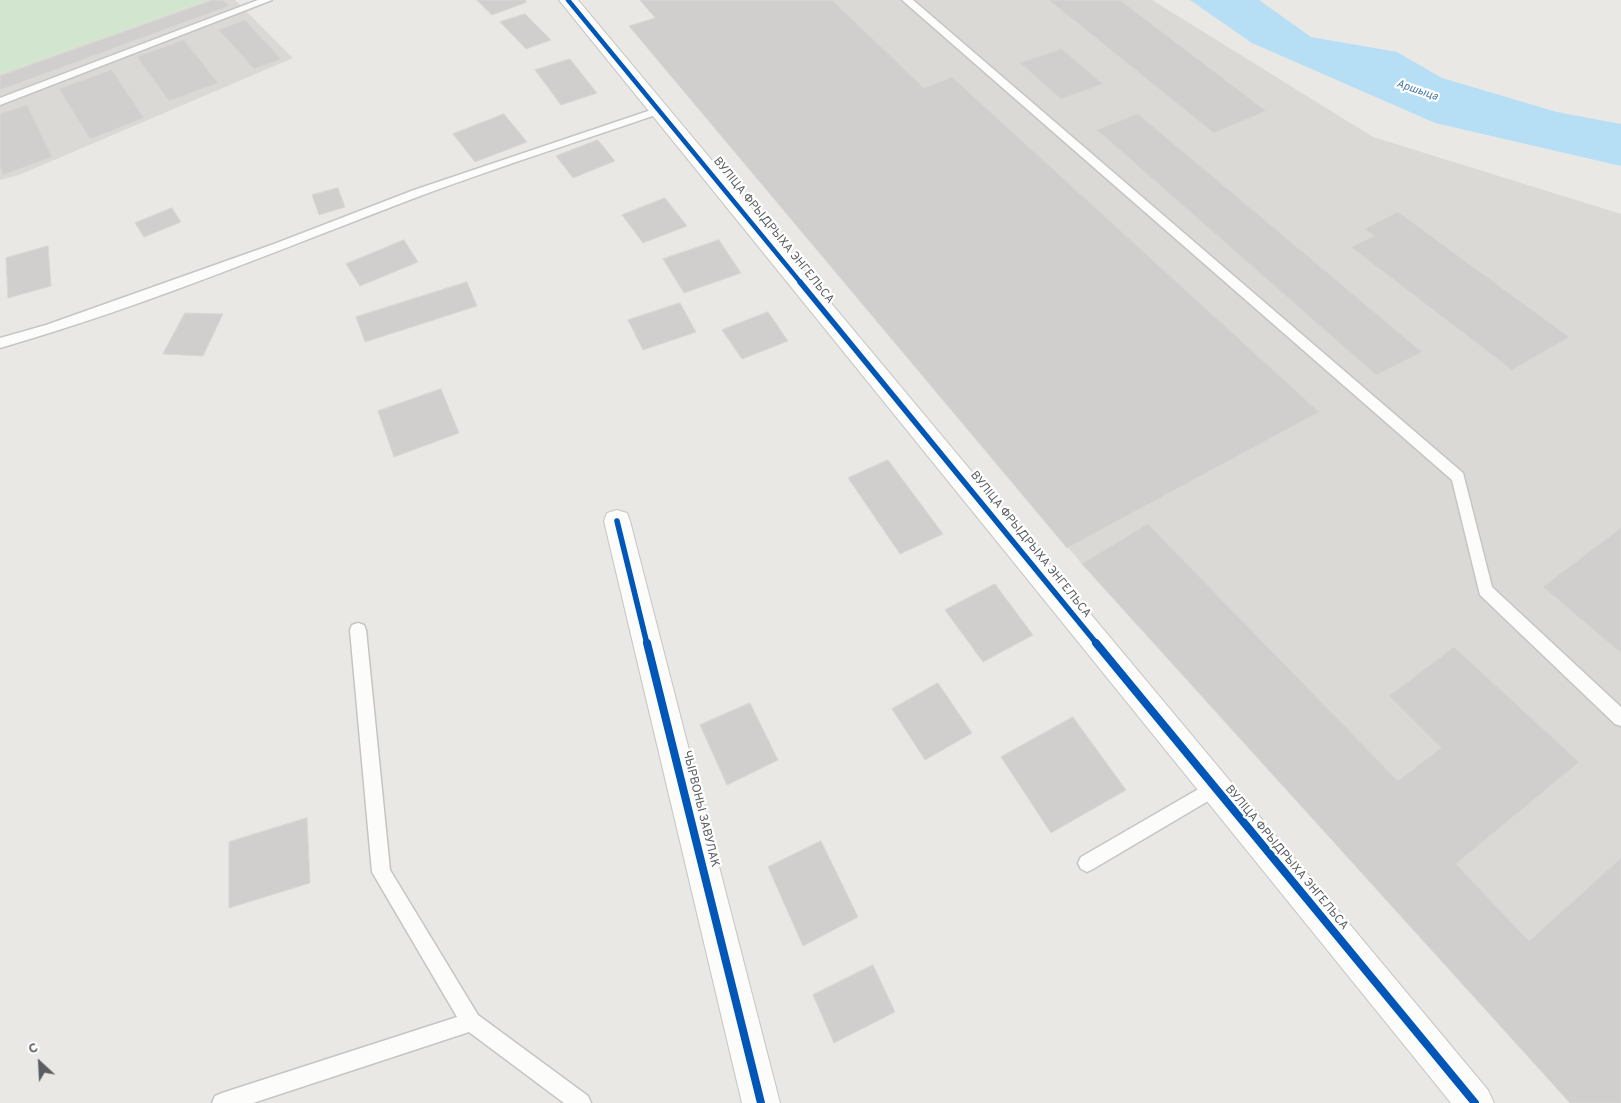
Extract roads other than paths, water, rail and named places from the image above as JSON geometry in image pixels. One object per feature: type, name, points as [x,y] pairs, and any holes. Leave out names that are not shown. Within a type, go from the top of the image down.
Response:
[{"type":"street","name":"ВУЛІЦА ФРЫДРЫХА ЭНГЕЛЬСА","points":[[568,0],[1214,788],[1475,1103]]},
{"type":"street","name":"ЧЫРВОНЫ ЗАВУЛАК","points":[[617,521],[761,1103]]},
{"type":"lane","points":[[0,102],[267,0]]},
{"type":"lane","points":[[907,0],[1458,477],[1486,590],[1621,718]]},
{"type":"lane","points":[[0,343],[49,329],[269,250],[418,193],[660,110]]},
{"type":"lane","points":[[358,630],[381,872],[471,1022],[581,1103]]},
{"type":"lane","points":[[1087,863],[1214,788]]},
{"type":"lane","points":[[222,1103],[471,1022]]},
{"type":"water","name":"Аршыца","points":[[1190,0],[1259,0],[1311,37],[1397,52],[1442,78],[1557,112],[1621,124],[1621,166],[1435,123],[1252,43]]}]
